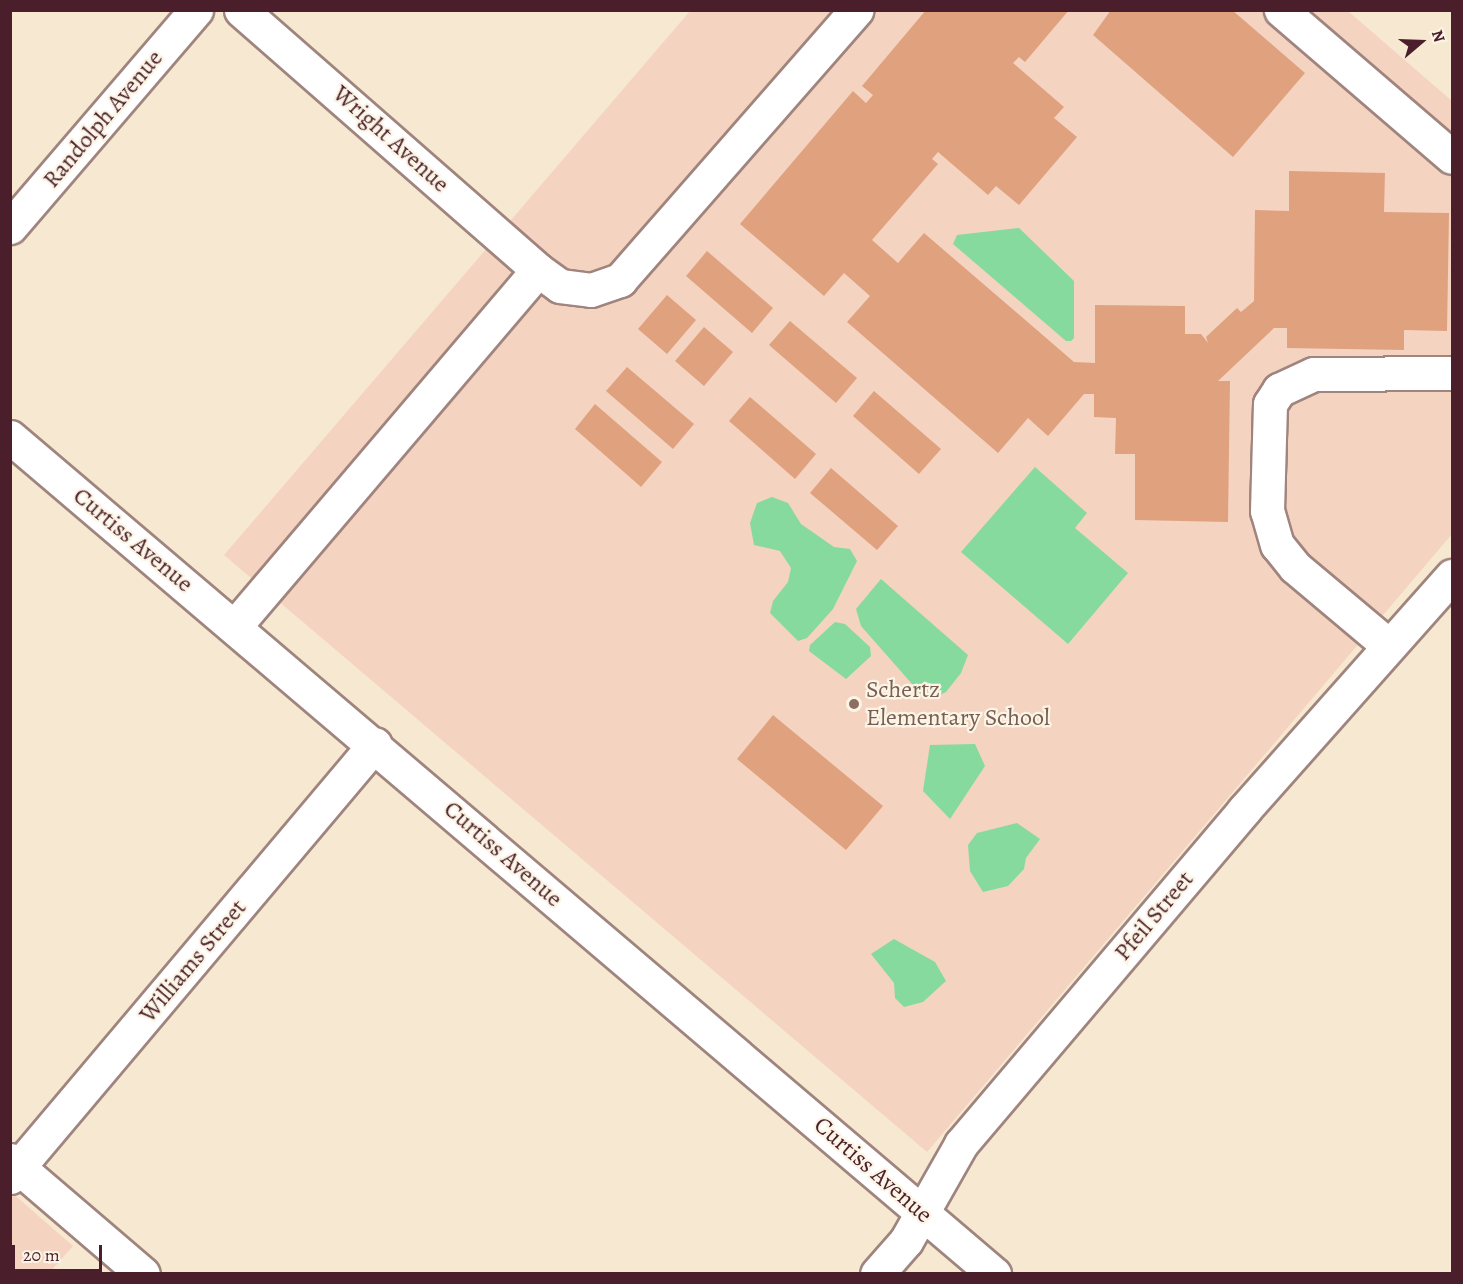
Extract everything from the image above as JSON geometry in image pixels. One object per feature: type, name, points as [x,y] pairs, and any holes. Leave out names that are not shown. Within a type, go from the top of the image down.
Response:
[{"type":"street","name":"Randolph Avenue","points":[[10,227],[196,10]]},
{"type":"street","name":"Wright Avenue","points":[[241,10],[538,270],[560,286],[591,290],[620,280],[856,10]]},
{"type":"street","points":[[1281,10],[1452,158]]},
{"type":"street","points":[[235,626],[538,270]]},
{"type":"street","points":[[1389,646],[1295,567],[1277,545],[1267,511],[1270,404],[1286,385],[1314,374],[1452,373]]},
{"type":"street","name":"Curtiss Avenue","points":[[10,437],[375,744],[994,1274]]},
{"type":"street","name":"Pfeil Street","points":[[878,1274],[906,1240],[961,1144],[1244,810],[1452,576]]},
{"type":"street","name":"Williams Street","points":[[13,1168],[375,744]]},
{"type":"street","points":[[13,1168],[143,1274]]},
{"type":"shaded area","name":"Schertz Elementary School","points":[[690,11],[1348,11],[1452,101],[1452,534],[927,1152],[224,555]]},
{"type":"shaded area","points":[[10,1191],[73,1246],[49,1273],[11,1273]]},
{"type":"green space","points":[[1019,228],[1074,281],[1074,338],[1071,341],[1066,341],[953,244],[957,235]]},
{"type":"green space","points":[[1035,467],[1087,513],[1075,528],[1128,573],[1068,644],[961,552]]},
{"type":"green space","points":[[772,497],[788,503],[801,524],[834,547],[850,549],[857,561],[833,609],[807,638],[798,641],[770,613],[773,601],[788,582],[791,568],[780,551],[754,545],[750,523],[757,503]]},
{"type":"green space","points":[[881,579],[968,655],[961,673],[946,692],[935,697],[920,693],[861,626],[856,609]]},
{"type":"green space","points":[[835,622],[845,624],[870,647],[871,656],[846,679],[809,651],[810,645]]},
{"type":"green space","points":[[975,744],[985,766],[950,819],[923,791],[930,745]]},
{"type":"green space","points":[[1017,823],[1040,839],[1026,858],[1024,869],[1008,886],[983,892],[970,871],[968,845],[977,833]]},
{"type":"green space","points":[[894,939],[935,962],[946,981],[923,1002],[904,1007],[895,998],[894,983],[871,954]]},
{"type":"building","points":[[926,10],[1069,10],[1025,62],[1019,57],[1013,63],[1064,107],[1054,118],[1077,137],[1019,205],[996,186],[988,195],[938,152],[932,159],[938,164],[872,240],[898,263],[924,233],[1074,362],[1095,363],[1095,305],[1185,306],[1185,334],[1201,334],[1208,343],[1206,337],[1237,308],[1241,312],[1254,301],[1255,210],[1289,211],[1289,171],[1385,173],[1384,212],[1449,213],[1447,331],[1404,330],[1404,350],[1287,348],[1287,328],[1274,328],[1218,381],[1230,381],[1228,522],[1135,520],[1135,454],[1115,454],[1116,418],[1094,417],[1094,394],[1084,394],[1048,436],[1028,418],[998,453],[847,322],[870,296],[844,273],[824,296],[740,224],[853,91],[866,103],[873,95],[862,86]]},
{"type":"building","points":[[1111,10],[1232,10],[1305,73],[1233,157],[1093,35]]},
{"type":"building","points":[[707,251],[773,308],[752,333],[686,276]]},
{"type":"building","points":[[667,295],[696,320],[667,354],[638,329]]},
{"type":"building","points":[[790,321],[857,378],[836,403],[769,345]]},
{"type":"building","points":[[704,327],[733,352],[704,386],[675,361]]},
{"type":"building","points":[[627,367],[694,424],[673,449],[606,391]]},
{"type":"building","points":[[874,391],[941,449],[919,474],[853,416]]},
{"type":"building","points":[[750,397],[816,454],[795,479],[729,421]]},
{"type":"building","points":[[595,404],[662,462],[641,487],[575,429]]},
{"type":"building","points":[[831,468],[898,526],[877,550],[810,493]]},
{"type":"building","points":[[773,715],[883,806],[846,850],[737,759]]},
{"type":"place","name":"Schertz Elementary School","points":[[854,704]]}]
